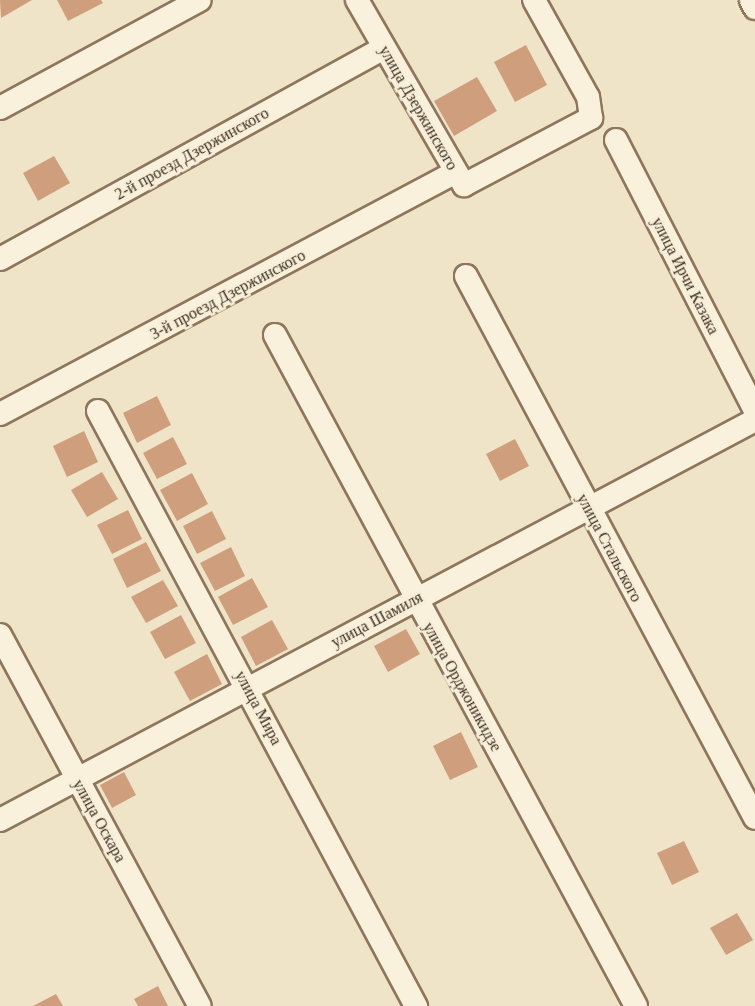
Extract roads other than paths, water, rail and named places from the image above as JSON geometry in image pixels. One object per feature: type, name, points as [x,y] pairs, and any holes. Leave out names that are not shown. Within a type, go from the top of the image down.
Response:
[{"type":"street","points":[[0,108],[200,0]]},
{"type":"street","name":"улица Дзержинского","points":[[357,0],[454,173],[464,184],[591,118],[588,97],[534,0]]},
{"type":"street","points":[[751,0],[755,8]]},
{"type":"street","name":"2-й проезд Дзержинского","points":[[0,259],[384,48]]},
{"type":"street","name":"улица Ирчи Казака","points":[[616,140],[755,411]]},
{"type":"street","name":"3-й проезд Дзержинского","points":[[0,414],[454,173]]},
{"type":"street","name":"улица Стальского","points":[[466,276],[588,510],[755,818]]},
{"type":"street","name":"улица Орджоникидзе","points":[[275,335],[415,600],[636,1006]]},
{"type":"street","name":"улица Мира","points":[[98,411],[416,1006]]},
{"type":"street","name":"улица Шамиля","points":[[0,820],[755,420]]},
{"type":"street","name":"улица Оскара","points":[[0,635],[200,1006]]}]
